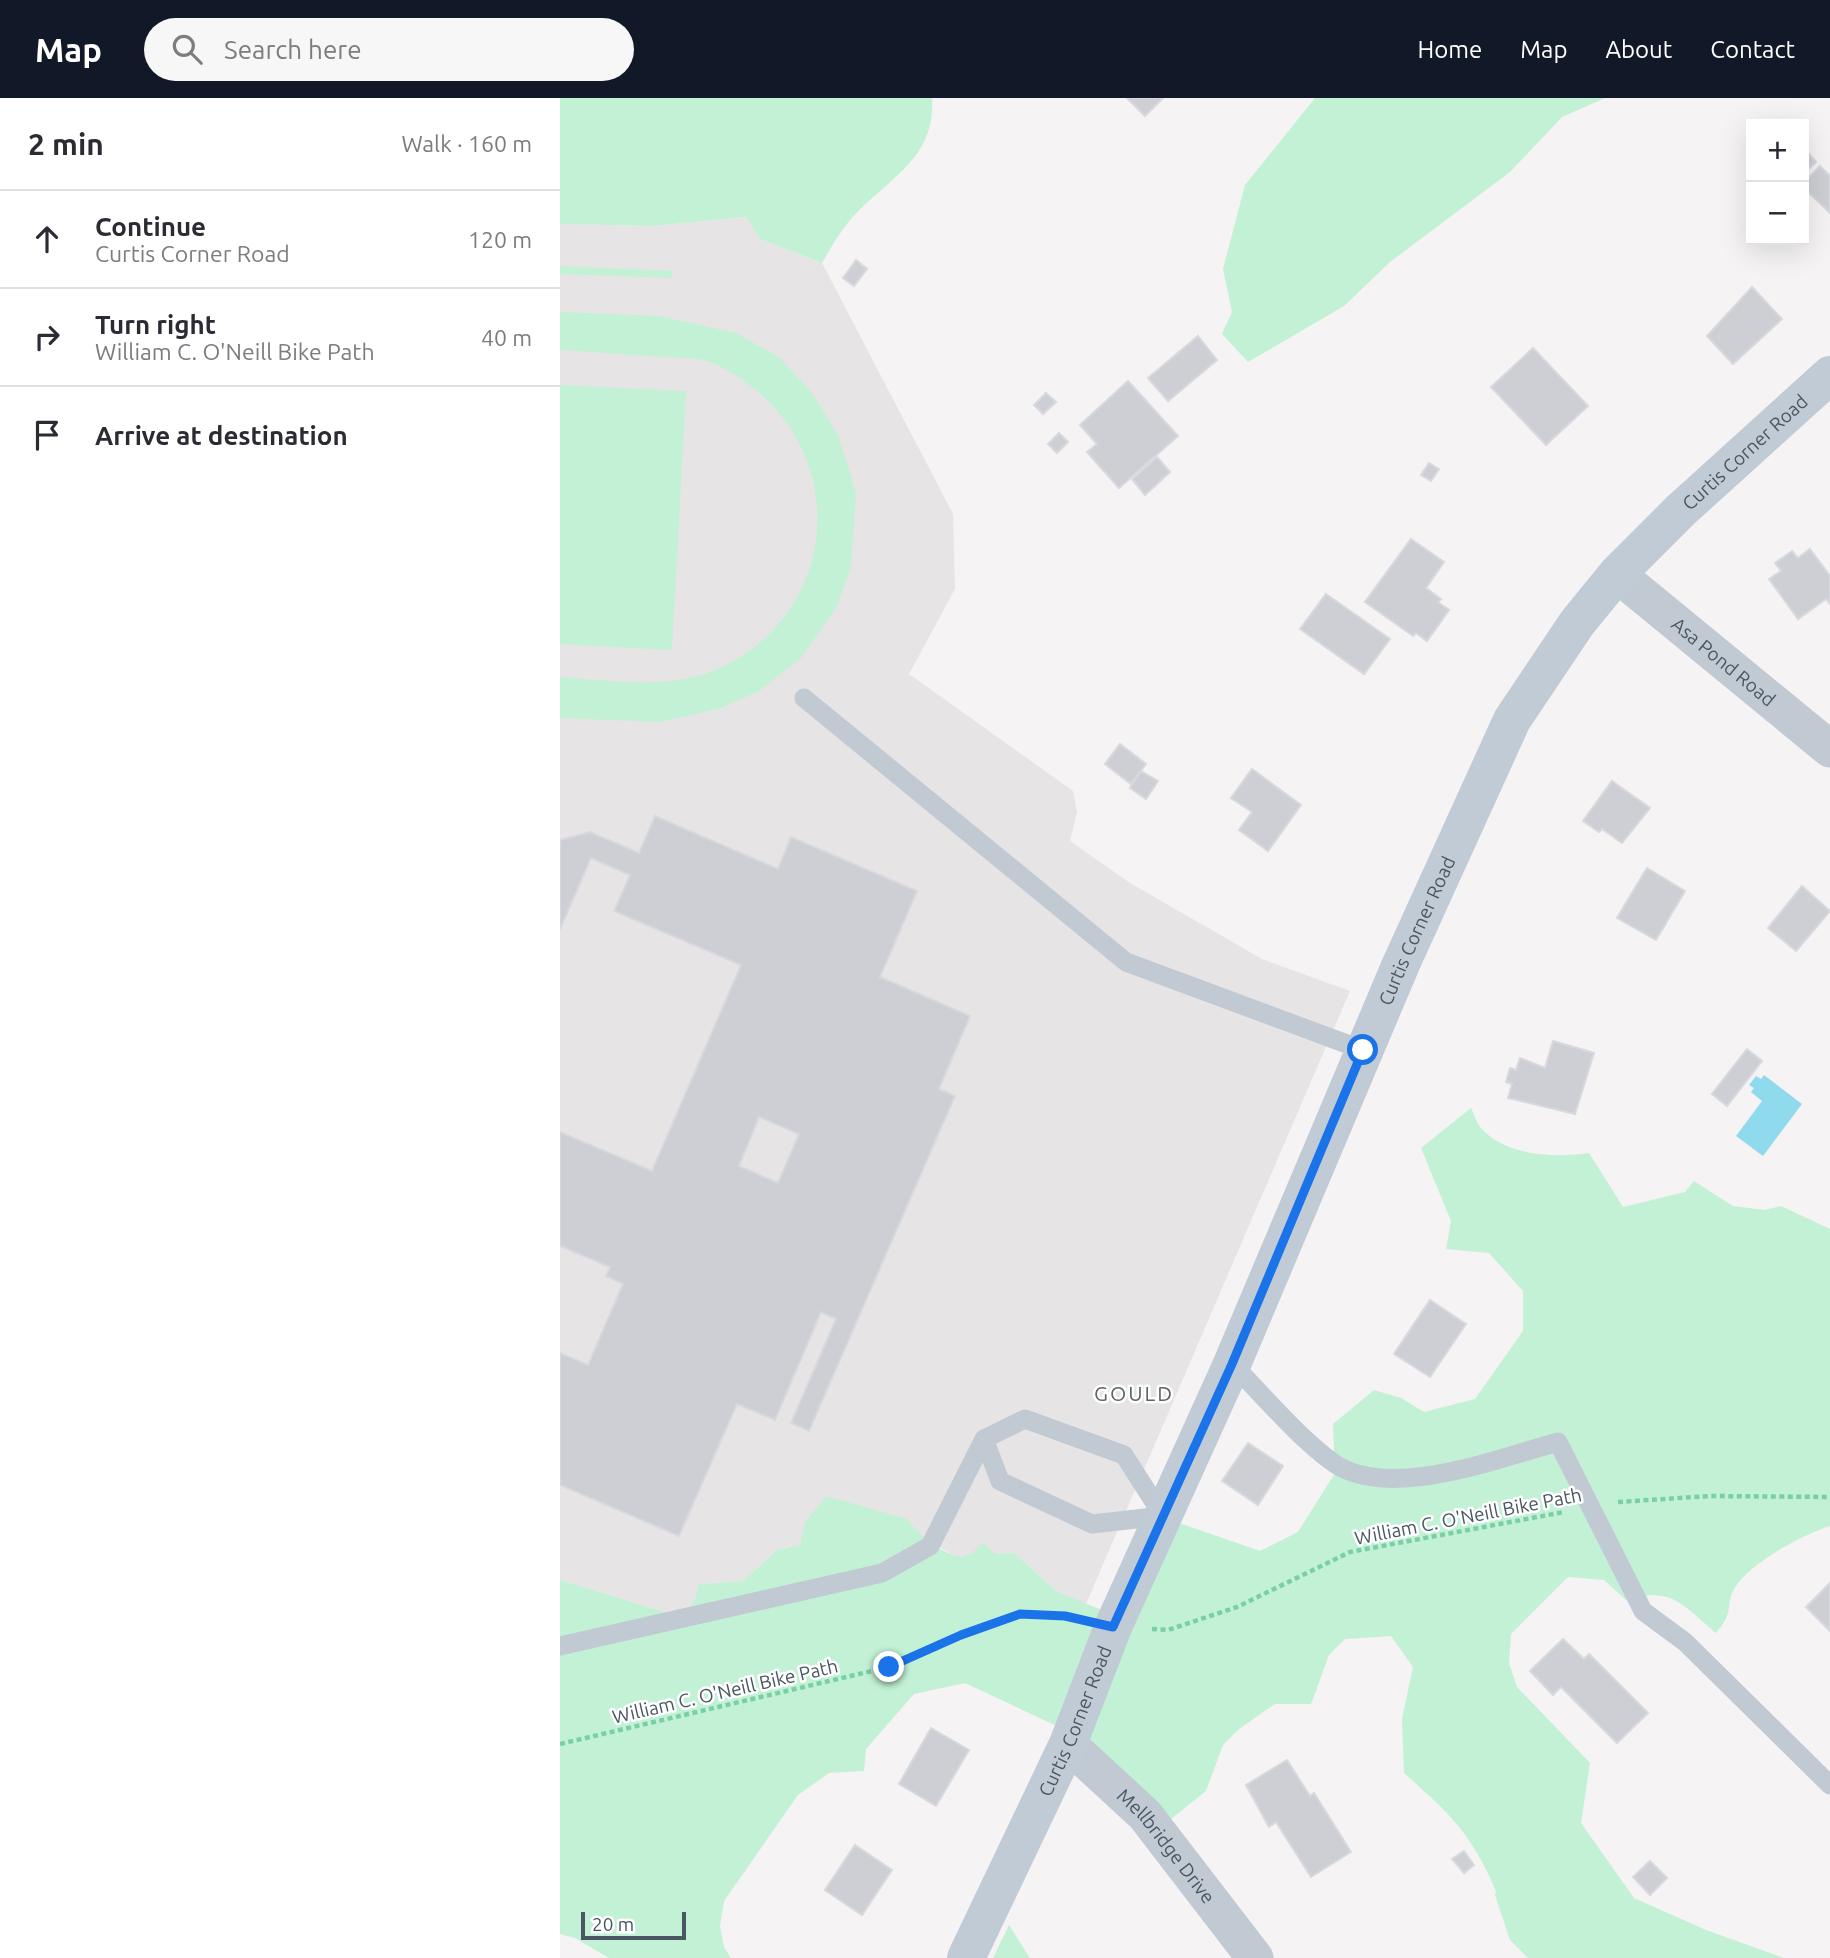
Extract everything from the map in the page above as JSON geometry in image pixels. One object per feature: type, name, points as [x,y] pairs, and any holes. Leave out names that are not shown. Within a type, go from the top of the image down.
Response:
[{"type":"street","name":"Curtis Corner Road","points":[[966,1958],[1068,1744],[1113,1627],[1232,1364],[1363,1050],[1512,720],[1577,623],[1617,574],[1681,510],[1830,375]]},
{"type":"street","name":"Asa Pond Road","points":[[1617,574],[1830,749]]},
{"type":"street","name":"Mellbridge Drive","points":[[1068,1744],[1145,1815],[1255,1958]]},
{"type":"lane","points":[[804,698],[1126,962],[1363,1050]]},
{"type":"lane","points":[[1232,1364],[1331,1462],[1352,1474],[1392,1478],[1433,1475],[1558,1442],[1643,1611],[1685,1642],[1830,1785]]},
{"type":"lane","points":[[560,1646],[882,1573],[930,1546],[984,1439],[1025,1419],[1124,1455],[1163,1516],[1092,1524],[1000,1480],[984,1439]]},
{"type":"path","name":"William C. O'Neill Bike Path","points":[[560,1744],[889,1667],[961,1635],[1020,1614],[1065,1616],[1113,1627],[1168,1630],[1237,1607],[1350,1552],[1629,1500],[1710,1496],[1830,1497]]},
{"type":"shaded area","points":[[746,217],[760,239],[822,263],[953,514],[955,589],[909,674],[1073,791],[1077,812],[1070,841],[1130,883],[1262,959],[1350,991],[1086,1604],[1056,1591],[1014,1553],[956,1557],[914,1531],[805,1530],[800,1545],[777,1550],[743,1581],[699,1584],[694,1602],[679,1616],[560,1580],[560,224],[653,226]]},
{"type":"green space","points":[[560,98],[932,98],[931,119],[918,152],[894,179],[852,218],[822,263],[760,239],[746,217],[653,226],[560,224]]},
{"type":"green space","points":[[1315,98],[1605,98],[1562,117],[1510,172],[1390,262],[1344,306],[1248,362],[1222,334],[1232,312],[1223,269],[1245,185]]},
{"type":"green space","points":[[560,266],[672,271],[672,278],[560,274]]},
{"type":"green space","points":[[560,312],[659,316],[736,333],[780,358],[812,393],[838,435],[856,493],[851,567],[836,608],[801,658],[759,691],[721,708],[660,722],[560,718],[560,677],[634,682],[672,681],[707,673],[747,652],[778,624],[801,590],[814,552],[817,511],[810,471],[793,433],[765,398],[751,386],[720,366],[698,359],[560,350]]},
{"type":"green space","points":[[560,385],[686,391],[672,650],[560,644]]},
{"type":"green space","points":[[1471,1108],[1481,1128],[1491,1137],[1517,1150],[1546,1155],[1589,1153],[1623,1207],[1685,1192],[1694,1181],[1733,1206],[1765,1210],[1781,1206],[1830,1229],[1830,1526],[1791,1543],[1751,1569],[1734,1589],[1726,1619],[1716,1633],[1685,1607],[1666,1597],[1655,1595],[1626,1600],[1604,1580],[1568,1577],[1511,1634],[1509,1663],[1517,1687],[1590,1763],[1581,1823],[1634,1898],[1706,1930],[1784,1958],[1528,1958],[1510,1940],[1496,1891],[1468,1839],[1435,1801],[1404,1773],[1402,1719],[1413,1667],[1391,1636],[1345,1639],[1329,1655],[1311,1704],[1275,1704],[1239,1729],[1223,1745],[1206,1791],[1166,1823],[1061,1728],[965,1683],[914,1694],[866,1749],[864,1771],[829,1773],[798,1795],[724,1901],[720,1926],[724,1947],[731,1958],[609,1958],[575,1938],[560,1934],[560,1580],[679,1616],[694,1602],[699,1584],[743,1581],[777,1550],[800,1545],[805,1522],[826,1496],[907,1519],[925,1538],[951,1554],[968,1555],[983,1543],[996,1554],[1014,1553],[1056,1591],[1116,1616],[1165,1518],[1260,1551],[1298,1532],[1335,1473],[1333,1424],[1374,1390],[1401,1398],[1424,1412],[1475,1399],[1523,1331],[1523,1291],[1489,1253],[1446,1249],[1451,1221],[1421,1148]]},
{"type":"green space","points":[[1009,1925],[1030,1958],[993,1958]]},
{"type":"water","points":[[1764,1075],[1802,1104],[1763,1156],[1736,1136],[1762,1101],[1751,1092],[1754,1088],[1749,1085],[1756,1076],[1761,1079]]},
{"type":"building","points":[[1127,98],[1163,98],[1145,116]]},
{"type":"building","points":[[1809,154],[1816,162],[1809,169]]},
{"type":"building","points":[[1820,166],[1830,176],[1830,213],[1809,193],[1809,177]]},
{"type":"building","points":[[856,260],[867,269],[854,286],[843,278]]},
{"type":"building","points":[[1752,287],[1782,319],[1733,364],[1707,336]]},
{"type":"building","points":[[1198,336],[1217,360],[1168,401],[1148,378]]},
{"type":"building","points":[[1533,348],[1588,406],[1546,445],[1491,387]]},
{"type":"building","points":[[1128,381],[1178,436],[1119,488],[1087,452],[1097,444],[1080,425]]},
{"type":"building","points":[[1046,393],[1056,402],[1043,414],[1034,405]]},
{"type":"building","points":[[1059,433],[1068,442],[1057,453],[1048,444]]},
{"type":"building","points":[[1157,457],[1170,472],[1145,495],[1132,479]]},
{"type":"building","points":[[1429,463],[1439,469],[1431,481],[1421,475]]},
{"type":"building","points":[[1411,539],[1444,562],[1426,588],[1441,599],[1438,602],[1449,610],[1427,641],[1416,633],[1413,636],[1365,602]]},
{"type":"building","points":[[1810,549],[1830,576],[1830,604],[1826,599],[1798,619],[1769,579],[1781,571],[1775,563],[1792,551],[1798,558]]},
{"type":"building","points":[[1326,594],[1390,639],[1364,674],[1300,629]]},
{"type":"building","points":[[1120,744],[1146,764],[1131,784],[1105,764]]},
{"type":"building","points":[[1252,769],[1301,805],[1268,851],[1239,830],[1252,812],[1231,798]]},
{"type":"building","points":[[1141,771],[1158,781],[1146,799],[1130,788]]},
{"type":"building","points":[[1612,781],[1650,808],[1622,843],[1602,829],[1599,832],[1583,821]]},
{"type":"building","points":[[655,816],[778,869],[791,837],[917,891],[880,977],[970,1016],[939,1089],[955,1096],[809,1431],[791,1423],[836,1319],[821,1312],[775,1420],[737,1404],[679,1536],[560,1485],[560,1353],[588,1365],[623,1284],[606,1276],[610,1267],[560,1246],[560,1132],[652,1171],[741,965],[614,911],[630,875],[591,858],[560,929],[560,840],[590,832],[639,853]],"holes":[[[759,1117],[799,1134],[778,1183],[739,1166]]]},
{"type":"building","points":[[1647,868],[1685,891],[1656,940],[1617,918]]},
{"type":"building","points":[[1802,886],[1830,911],[1796,951],[1768,928]]},
{"type":"building","points":[[1553,1041],[1594,1053],[1575,1114],[1508,1098],[1512,1084],[1506,1082],[1510,1068],[1516,1070],[1520,1058],[1545,1068]]},
{"type":"building","points":[[1747,1049],[1762,1061],[1727,1106],[1712,1094]]},
{"type":"building","points":[[1430,1300],[1466,1324],[1430,1377],[1394,1354]]},
{"type":"building","points":[[1248,1443],[1283,1466],[1258,1505],[1222,1481]]},
{"type":"building","points":[[1830,1583],[1830,1631],[1806,1607]]},
{"type":"building","points":[[1563,1639],[1584,1659],[1589,1654],[1648,1713],[1617,1743],[1561,1687],[1553,1695],[1530,1671]]},
{"type":"building","points":[[931,1728],[969,1750],[936,1806],[899,1784]]},
{"type":"building","points":[[1287,1760],[1310,1796],[1314,1793],[1351,1852],[1311,1877],[1276,1822],[1269,1827],[1246,1785]]},
{"type":"building","points":[[855,1845],[892,1870],[862,1915],[825,1890]]},
{"type":"building","points":[[1464,1851],[1474,1865],[1464,1873],[1452,1859]]},
{"type":"building","points":[[1650,1861],[1667,1878],[1650,1895],[1633,1877]]},
{"type":"district","name":"GOULD","points":[[1134,1394]]},
{"type":"route","points":[[889,1667],[961,1635],[1020,1614],[1065,1616],[1113,1627],[1232,1364],[1363,1050]]}]
